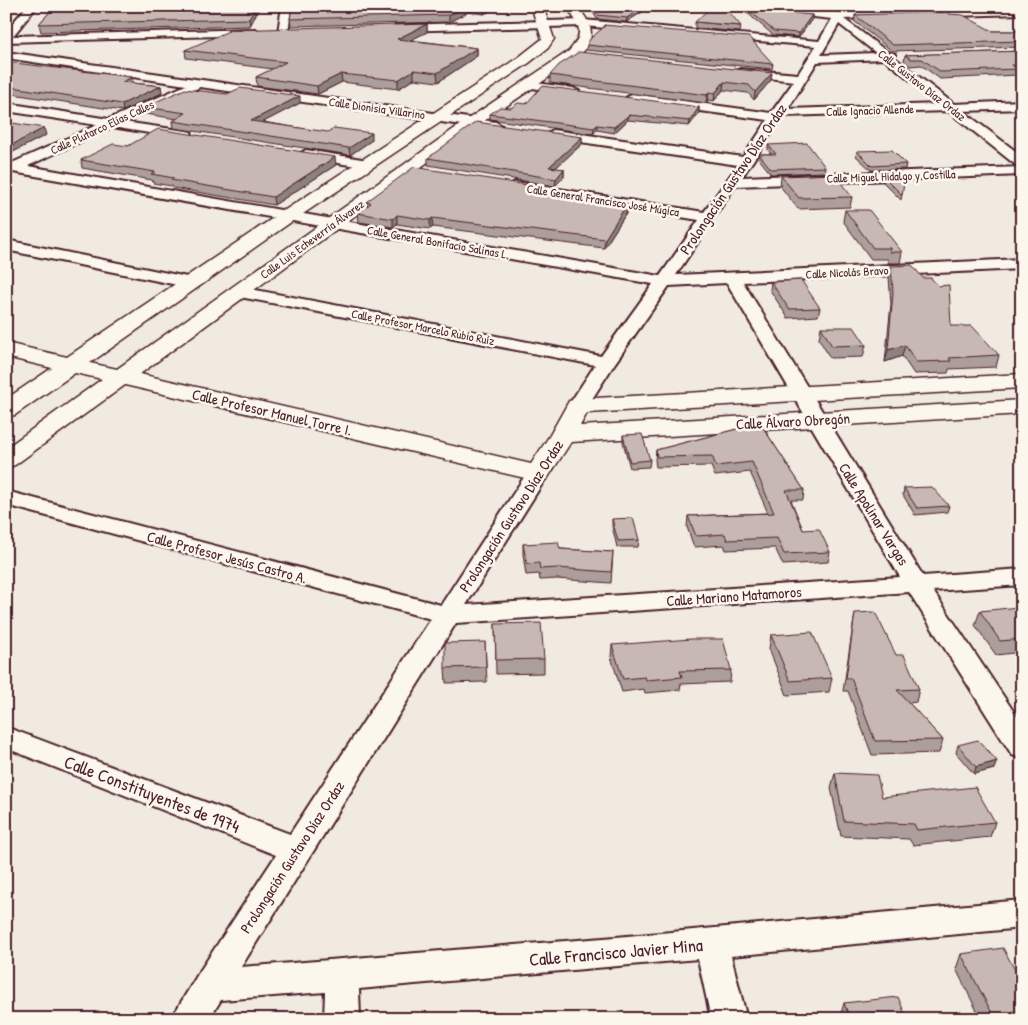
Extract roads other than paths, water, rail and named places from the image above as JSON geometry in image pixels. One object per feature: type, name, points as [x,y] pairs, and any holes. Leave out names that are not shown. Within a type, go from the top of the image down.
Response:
[{"type":"street","points":[[6,38],[32,6]]},
{"type":"street","points":[[6,38],[278,32],[287,6]]},
{"type":"street","name":"Calle Luis Echeverría Álvarez","points":[[6,410],[288,216],[524,60],[543,45],[548,36],[537,6]]},
{"type":"street","points":[[572,6],[583,23]]},
{"type":"street","points":[[740,6],[836,17],[1022,11]]},
{"type":"street","name":"Calle Gustavo Díaz Ordaz","points":[[823,6],[1022,163]]},
{"type":"street","name":"Prolongación Gustavo Díaz Ordaz","points":[[189,1019],[563,435],[578,406],[606,362],[709,217],[731,182],[747,162],[814,59],[836,17]]},
{"type":"street","points":[[389,28],[583,23],[823,44]]},
{"type":"street","name":"Calle Luis Echeverría Álvarez","points":[[6,460],[334,224],[408,168],[473,122],[579,54],[587,34],[583,23]]},
{"type":"street","name":"Calle Dionisia Villarino","points":[[6,55],[512,128]]},
{"type":"street","points":[[814,59],[905,56]]},
{"type":"street","points":[[732,71],[801,78]]},
{"type":"street","name":"Calle Plutarco Elías Calles","points":[[9,168],[199,83]]},
{"type":"street","points":[[529,85],[588,93]]},
{"type":"street","name":"Calle Ignacio Allende","points":[[618,97],[777,115],[1022,105]]},
{"type":"street","points":[[6,107],[203,138]]},
{"type":"street","points":[[542,132],[747,162]]},
{"type":"street","points":[[290,151],[368,164]]},
{"type":"street","name":"Calle General Bonifacio Salinas L.","points":[[9,168],[662,281],[732,277]]},
{"type":"street","points":[[408,168],[428,172]]},
{"type":"street","name":"Calle Miguel Hidalgo y Costilla","points":[[731,182],[1022,171]]},
{"type":"street","name":"Calle General Francisco José Múgica","points":[[505,184],[709,217]]},
{"type":"street","points":[[6,245],[192,282]]},
{"type":"street","name":"Calle Nicolás Bravo","points":[[732,277],[1022,264]]},
{"type":"street","name":"Calle Apolinar Vargas","points":[[732,277],[800,394],[916,584],[1022,747]]},
{"type":"street","name":"Calle Profesor Marcelo Rubio Ruíz","points":[[240,292],[606,362]]},
{"type":"street","name":"Calle Profesor Manuel Torre I.","points":[[6,350],[538,474]]},
{"type":"street","name":"Calle Álvaro Obregón","points":[[578,406],[1022,381]]},
{"type":"street","name":"Calle Álvaro Obregón","points":[[563,435],[1022,407]]},
{"type":"street","name":"Calle Profesor Jesús Castro A.","points":[[6,498],[447,615]]},
{"type":"street","name":"Calle Mariano Matamoros","points":[[447,615],[1022,577]]},
{"type":"street","name":"Calle Constituyentes de 1974","points":[[6,737],[297,850]]},
{"type":"street","name":"Calle Francisco Javier Mina","points":[[210,985],[342,976],[711,944],[1022,914]]},
{"type":"street","points":[[711,944],[729,1019]]},
{"type":"street","points":[[342,976],[342,1019]]}]
